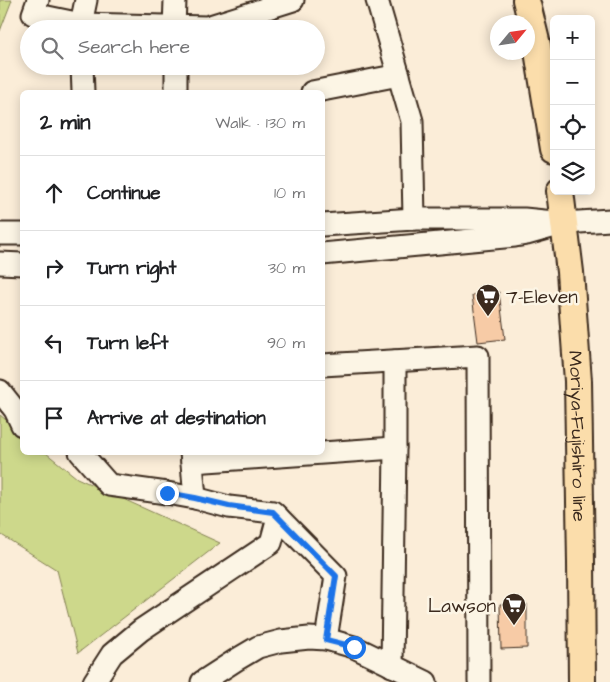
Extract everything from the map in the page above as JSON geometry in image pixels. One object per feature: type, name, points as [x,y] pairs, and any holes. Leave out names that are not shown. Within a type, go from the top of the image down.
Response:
[{"type":"main road","points":[[526,0],[537,44],[550,124]]},
{"type":"main road","name":"Moriya-Fujishiro line","points":[[560,195],[570,272],[578,381],[582,563],[582,682]]},
{"type":"street","points":[[38,0],[33,14],[57,20]]},
{"type":"street","points":[[82,20],[86,0]]},
{"type":"street","points":[[174,20],[175,0]]},
{"type":"street","points":[[230,20],[294,0]]},
{"type":"street","points":[[377,0],[412,121],[414,218]]},
{"type":"street","points":[[82,75],[83,90]]},
{"type":"street","points":[[176,75],[176,90]]},
{"type":"street","points":[[322,90],[399,75]]},
{"type":"street","points":[[325,224],[414,218],[516,219],[564,224]]},
{"type":"street","points":[[325,254],[515,236],[564,224],[610,220]]},
{"type":"street","points":[[0,234],[20,234]]},
{"type":"street","points":[[0,263],[20,264]]},
{"type":"street","points":[[325,365],[478,356],[479,682]]},
{"type":"street","points":[[392,666],[395,360]]},
{"type":"street","points":[[0,392],[15,410],[20,421]]},
{"type":"street","points":[[325,451],[395,448]]},
{"type":"street","points":[[83,455],[109,485],[167,493],[229,506],[273,512],[336,576],[326,640]]},
{"type":"street","points":[[195,498],[192,457],[237,455]]},
{"type":"street","points":[[94,682],[112,654],[141,630],[272,543],[278,517]]},
{"type":"street","points":[[202,682],[258,647],[280,641],[309,638],[354,647],[426,682]]},
{"type":"green space","points":[[0,0],[12,0],[0,31]]},
{"type":"green space","points":[[0,415],[20,431],[20,455],[48,455],[77,478],[220,543],[78,653],[57,570],[0,534]]},
{"type":"building","name":"7-Eleven","points":[[499,292],[505,339],[478,342],[472,295]]},
{"type":"building","name":"Lawson","points":[[500,604],[527,604],[527,648],[501,649]]},
{"type":"place","name":"7-Eleven","points":[[488,317]]},
{"type":"place","name":"Lawson","points":[[514,626]]},
{"type":"route","points":[[167,493],[229,506],[273,512],[336,576],[326,640],[354,647]]}]
